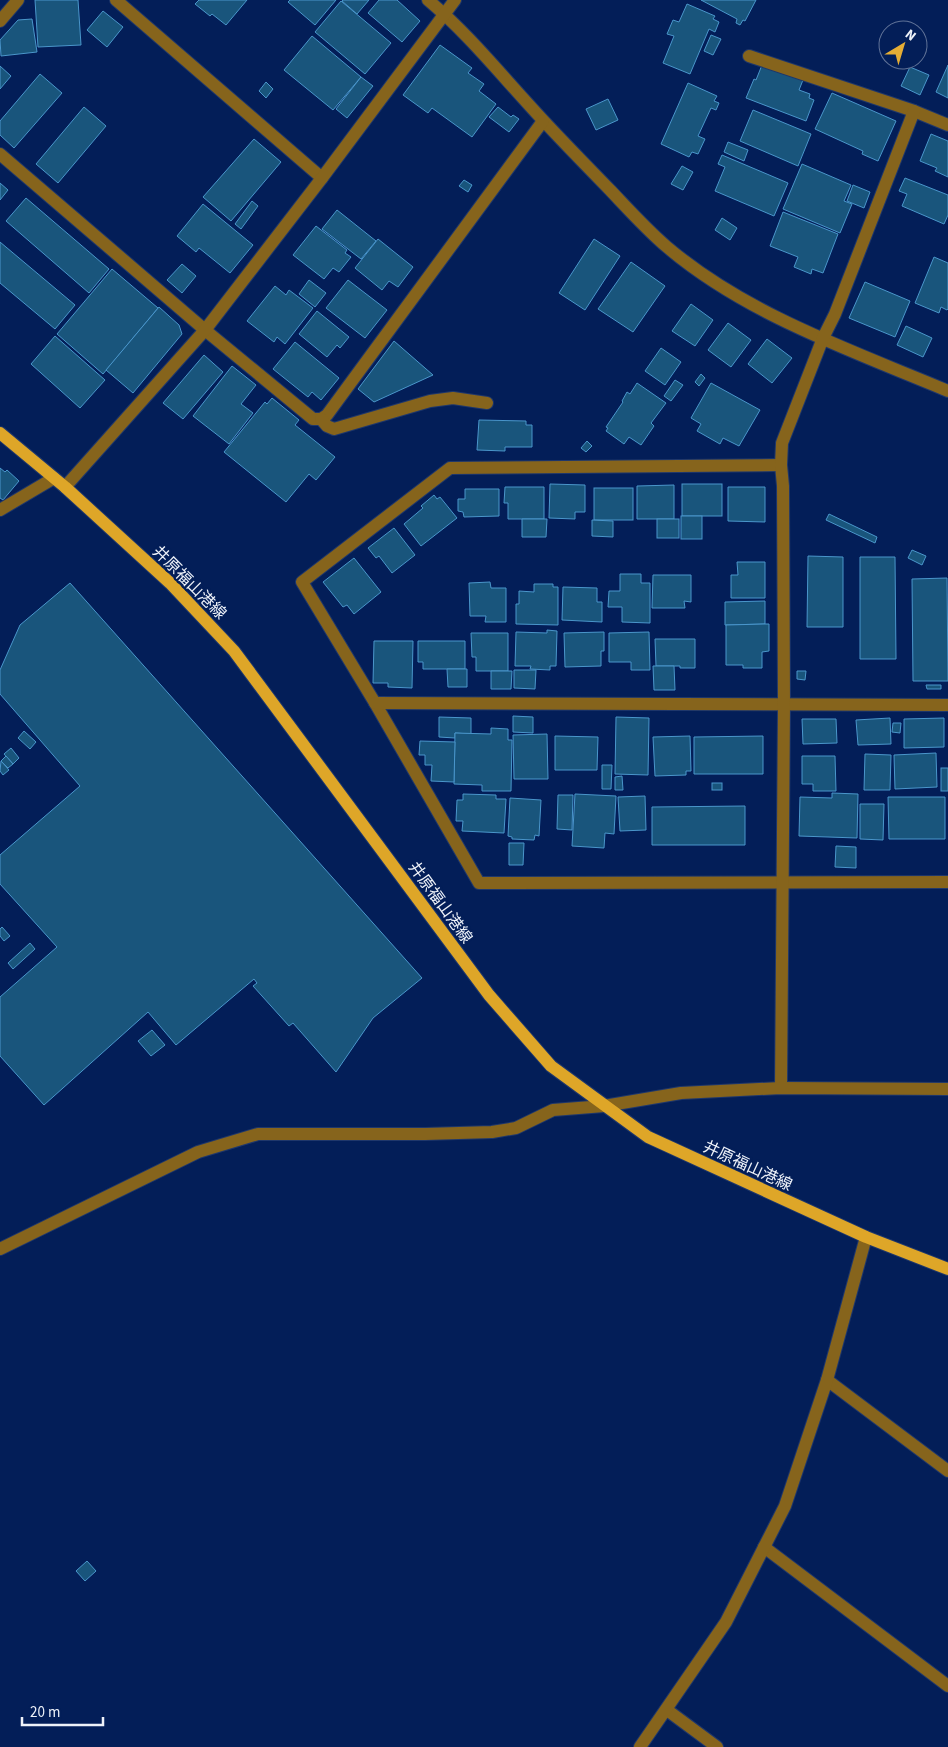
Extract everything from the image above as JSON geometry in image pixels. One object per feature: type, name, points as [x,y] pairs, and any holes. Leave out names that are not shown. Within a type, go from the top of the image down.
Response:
[{"type":"main road","name":"井原福山港線","points":[[0,433],[65,487],[170,583],[234,651],[489,995],[552,1066],[648,1137],[866,1237],[948,1270]]},
{"type":"street","points":[[0,21],[18,0]]},
{"type":"street","points":[[116,0],[322,178]]},
{"type":"street","points":[[428,0],[469,38],[543,121],[643,226],[696,270],[741,300],[823,338],[948,391]]},
{"type":"street","points":[[65,487],[205,330],[455,0]]},
{"type":"street","points":[[749,56],[914,111],[948,125]]},
{"type":"street","points":[[781,1088],[784,704],[782,442],[823,338],[835,314],[914,111]]},
{"type":"street","points":[[0,154],[205,330],[314,419],[321,419],[326,415],[543,121]]},
{"type":"street","points":[[321,419],[327,426],[334,429],[430,401],[453,398],[487,403]]},
{"type":"street","points":[[781,466],[450,468],[302,582],[375,703],[479,883],[948,882]]},
{"type":"street","points":[[0,510],[54,478]]},
{"type":"street","points":[[375,703],[948,705]]},
{"type":"street","points":[[0,1249],[198,1152],[258,1134],[492,1132],[516,1128],[553,1110],[604,1106],[681,1093],[781,1088],[948,1089]]},
{"type":"street","points":[[640,1747],[726,1622],[785,1506],[827,1380],[866,1237]]},
{"type":"street","points":[[827,1380],[948,1471]]},
{"type":"street","points":[[764,1547],[948,1686]]},
{"type":"street","points":[[667,1710],[717,1747]]},
{"type":"building","points":[[35,0],[78,0],[81,45],[38,47]]},
{"type":"building","points":[[199,0],[247,0],[226,25],[212,14],[210,16],[195,4]]},
{"type":"building","points":[[290,0],[336,0],[315,25],[288,2]]},
{"type":"building","points":[[343,0],[369,0],[357,14]]},
{"type":"building","points":[[379,0],[397,0],[420,21],[402,42],[368,13]]},
{"type":"building","points":[[701,0],[756,0],[745,21],[743,20],[740,25],[736,23],[737,19]]},
{"type":"building","points":[[341,1],[391,43],[365,74],[315,32]]},
{"type":"building","points":[[687,4],[715,16],[713,19],[719,22],[715,32],[709,29],[690,74],[663,63],[674,36],[667,34],[673,20],[679,22]]},
{"type":"building","points":[[103,11],[123,27],[107,47],[87,30]]},
{"type":"building","points":[[32,19],[37,52],[1,56],[0,40],[18,20]]},
{"type":"building","points":[[711,35],[721,39],[713,55],[704,51]]},
{"type":"building","points":[[312,36],[361,77],[333,110],[284,70]]},
{"type":"building","points":[[440,45],[472,68],[468,73],[484,84],[479,91],[496,104],[472,137],[432,108],[428,113],[403,95]]},
{"type":"building","points":[[762,65],[803,80],[799,90],[810,94],[809,98],[814,100],[806,121],[746,98]]},
{"type":"building","points":[[948,65],[948,98],[936,92]]},
{"type":"building","points":[[0,66],[11,76],[0,89]]},
{"type":"building","points":[[909,70],[917,70],[929,75],[920,95],[901,86]]},
{"type":"building","points":[[40,74],[62,93],[14,148],[0,135],[0,121]]},
{"type":"building","points":[[361,77],[373,86],[347,118],[336,109]]},
{"type":"building","points":[[266,82],[273,89],[266,98],[259,91]]},
{"type":"building","points":[[688,83],[717,96],[714,101],[719,103],[716,110],[711,108],[698,136],[705,139],[698,154],[692,152],[689,157],[661,144]]},
{"type":"building","points":[[832,93],[896,121],[878,161],[862,154],[863,151],[815,129]]},
{"type":"building","points":[[608,99],[618,120],[596,130],[586,109]]},
{"type":"building","points":[[84,107],[106,126],[58,183],[36,164]]},
{"type":"building","points":[[498,107],[511,117],[513,115],[519,119],[509,132],[489,117]]},
{"type":"building","points":[[753,110],[811,134],[798,166],[740,141]]},
{"type":"building","points":[[931,134],[948,141],[948,177],[935,171],[937,168],[920,161]]},
{"type":"building","points":[[254,139],[281,162],[231,221],[203,197]]},
{"type":"building","points":[[728,142],[748,150],[744,161],[724,152]]},
{"type":"building","points":[[722,155],[788,183],[774,216],[715,191],[725,167],[718,164]]},
{"type":"building","points":[[802,164],[851,185],[844,201],[852,204],[840,233],[783,209]]},
{"type":"building","points":[[682,166],[693,172],[683,190],[671,184]]},
{"type":"building","points":[[905,178],[948,195],[948,215],[944,224],[902,206],[907,194],[899,191]]},
{"type":"building","points":[[464,180],[472,185],[468,192],[459,186]]},
{"type":"building","points":[[0,183],[8,190],[0,200]]},
{"type":"building","points":[[853,185],[870,192],[864,208],[847,201]]},
{"type":"building","points":[[26,198],[109,269],[89,293],[6,221]]},
{"type":"building","points":[[252,201],[258,206],[241,229],[235,224]]},
{"type":"building","points":[[203,204],[253,245],[230,273],[199,248],[196,252],[177,236]]},
{"type":"building","points":[[337,210],[376,241],[361,259],[322,229]]},
{"type":"building","points":[[783,212],[838,234],[823,273],[812,269],[811,274],[794,267],[798,257],[770,246]]},
{"type":"building","points":[[722,218],[737,228],[730,240],[715,230]]},
{"type":"building","points":[[316,226],[347,250],[345,253],[351,257],[339,272],[333,268],[324,279],[293,255]]},
{"type":"building","points":[[378,239],[413,267],[398,287],[389,281],[382,290],[355,268]]},
{"type":"building","points":[[594,239],[620,256],[585,310],[559,293]]},
{"type":"building","points":[[0,242],[75,305],[55,329],[0,283]]},
{"type":"building","points":[[934,257],[948,263],[948,309],[941,307],[939,313],[915,303]]},
{"type":"building","points":[[631,262],[665,286],[633,332],[598,309]]},
{"type":"building","points":[[182,264],[196,276],[182,293],[167,280]]},
{"type":"building","points":[[112,269],[158,308],[103,374],[57,334]]},
{"type":"building","points":[[309,280],[326,293],[315,307],[299,294]]},
{"type":"building","points":[[348,280],[387,310],[365,338],[326,308]]},
{"type":"building","points":[[865,282],[910,301],[895,337],[849,318]]},
{"type":"building","points":[[275,286],[286,295],[289,290],[313,308],[285,344],[277,337],[274,342],[247,321]]},
{"type":"building","points":[[691,304],[713,320],[695,346],[672,331]]},
{"type":"building","points":[[159,307],[179,325],[182,334],[133,393],[106,370]]},
{"type":"building","points":[[317,311],[349,337],[340,348],[337,345],[327,357],[299,334]]},
{"type":"building","points":[[728,323],[751,340],[731,367],[708,350]]},
{"type":"building","points":[[906,326],[932,338],[923,357],[897,345]]},
{"type":"building","points":[[55,336],[105,380],[80,408],[31,364]]},
{"type":"building","points":[[767,339],[792,358],[772,383],[748,364]]},
{"type":"building","points":[[394,341],[433,375],[374,402],[358,389]]},
{"type":"building","points":[[295,342],[339,378],[321,400],[312,392],[308,397],[273,369]]},
{"type":"building","points":[[661,348],[681,362],[665,385],[645,371]]},
{"type":"building","points":[[204,355],[223,372],[183,419],[163,403]]},
{"type":"building","points":[[232,366],[256,385],[241,404],[253,413],[229,444],[193,416]]},
{"type":"building","points":[[701,374],[705,378],[699,386],[695,382]]},
{"type":"building","points":[[675,380],[683,385],[671,401],[664,396]]},
{"type":"building","points":[[637,383],[666,403],[651,423],[654,426],[641,445],[629,437],[624,444],[606,431],[608,428],[606,427],[623,402],[627,392],[630,394]]},
{"type":"building","points":[[711,383],[760,410],[739,446],[723,438],[720,444],[697,431],[701,424],[691,418]]},
{"type":"building","points":[[272,398],[299,420],[295,425],[335,457],[316,480],[309,474],[286,502],[224,452],[265,402],[267,404]]},
{"type":"building","points":[[479,420],[526,421],[526,425],[532,425],[532,447],[505,447],[505,451],[477,450]]},
{"type":"building","points":[[587,441],[592,446],[586,452],[581,448]]},
{"type":"building","points":[[0,468],[5,472],[7,470],[19,481],[3,500],[0,498]]},
{"type":"building","points":[[550,484],[585,485],[585,512],[575,512],[575,519],[549,518]]},
{"type":"building","points":[[682,484],[722,484],[722,516],[682,516]]},
{"type":"building","points":[[674,485],[674,519],[637,519],[637,486]]},
{"type":"building","points":[[505,487],[544,487],[544,519],[508,519],[508,503],[504,503]]},
{"type":"building","points":[[728,487],[765,487],[765,522],[728,521]]},
{"type":"building","points":[[594,488],[633,488],[633,520],[594,520]]},
{"type":"building","points":[[465,489],[499,489],[499,516],[464,517],[463,512],[458,511],[458,499],[465,499]]},
{"type":"building","points":[[434,495],[437,499],[440,497],[457,518],[421,546],[404,524],[423,508],[421,506]]},
{"type":"building","points":[[829,514],[877,537],[875,543],[826,520]]},
{"type":"building","points":[[681,516],[702,516],[702,539],[681,539]]},
{"type":"building","points":[[522,519],[547,519],[546,537],[522,537]]},
{"type":"building","points":[[657,519],[679,519],[679,538],[657,538]]},
{"type":"building","points":[[592,520],[613,521],[613,537],[592,536]]},
{"type":"building","points":[[394,528],[415,555],[392,573],[379,556],[376,558],[368,548]]},
{"type":"building","points":[[912,550],[926,556],[922,565],[908,558]]},
{"type":"building","points":[[808,556],[843,557],[843,627],[807,627]]},
{"type":"building","points":[[860,557],[895,557],[896,659],[860,659]]},
{"type":"building","points":[[354,558],[381,592],[354,614],[347,605],[343,607],[323,582]]},
{"type":"building","points":[[737,562],[765,562],[765,598],[731,598],[731,575],[738,575]]},
{"type":"building","points":[[620,574],[641,574],[641,583],[650,583],[650,623],[622,622],[622,607],[608,607],[609,591],[620,591]]},
{"type":"building","points":[[653,575],[691,575],[691,602],[684,601],[685,608],[652,608]]},
{"type":"building","points":[[947,578],[948,681],[913,681],[912,579]]},
{"type":"building","points":[[490,582],[491,588],[506,588],[506,622],[485,622],[486,616],[470,616],[469,583]]},
{"type":"building","points":[[70,583],[422,978],[373,1018],[336,1072],[293,1023],[289,1026],[253,986],[257,983],[254,979],[176,1045],[148,1012],[44,1105],[0,1056],[0,997],[57,947],[0,884],[0,855],[80,786],[0,694],[0,670],[20,625]]},
{"type":"building","points":[[534,584],[553,584],[553,587],[558,587],[558,625],[516,624],[516,604],[519,604],[519,591],[534,592]]},
{"type":"building","points":[[563,587],[597,588],[597,602],[602,602],[602,622],[562,620]]},
{"type":"building","points":[[765,601],[765,624],[725,625],[725,602]]},
{"type":"building","points":[[769,624],[769,651],[762,652],[762,668],[743,668],[743,665],[726,665],[726,625]]},
{"type":"building","points":[[547,630],[557,631],[556,666],[550,666],[550,670],[530,669],[531,666],[515,666],[516,632],[547,633]]},
{"type":"building","points":[[604,632],[604,651],[601,651],[601,666],[565,667],[564,633]]},
{"type":"building","points":[[649,632],[650,670],[631,670],[631,662],[609,662],[609,633]]},
{"type":"building","points":[[471,633],[508,633],[508,671],[476,671],[476,657],[472,657]]},
{"type":"building","points":[[655,639],[695,639],[695,668],[656,666]]},
{"type":"building","points":[[374,641],[413,641],[412,688],[388,687],[388,683],[373,683]]},
{"type":"building","points":[[418,641],[465,641],[465,669],[423,669],[423,662],[418,662]]},
{"type":"building","points":[[653,666],[674,666],[675,690],[654,690]]},
{"type":"building","points":[[447,669],[467,669],[467,687],[448,687]]},
{"type":"building","points":[[514,670],[536,670],[535,689],[514,688]]},
{"type":"building","points":[[491,671],[512,671],[511,689],[491,689]]},
{"type":"building","points":[[797,671],[806,671],[805,680],[797,679]]},
{"type":"building","points":[[926,685],[941,685],[941,689],[927,689]]},
{"type":"building","points":[[513,716],[533,717],[533,733],[513,732]]},
{"type":"building","points":[[439,717],[471,718],[471,734],[455,733],[455,738],[439,737]]},
{"type":"building","points":[[616,717],[649,718],[648,775],[615,774]]},
{"type":"building","points":[[890,718],[891,744],[858,745],[856,720]]},
{"type":"building","points":[[944,718],[944,747],[904,748],[904,719]]},
{"type":"building","points":[[802,719],[836,719],[837,743],[803,744]]},
{"type":"building","points":[[893,723],[901,723],[900,733],[892,732]]},
{"type":"building","points":[[491,728],[508,729],[508,740],[512,740],[511,791],[482,791],[482,785],[454,784],[455,733],[491,734]]},
{"type":"building","points":[[24,731],[36,742],[30,749],[18,738]]},
{"type":"building","points":[[547,734],[548,779],[514,779],[513,735]]},
{"type":"building","points":[[555,736],[598,737],[597,770],[555,770]]},
{"type":"building","points":[[690,736],[691,771],[686,771],[686,775],[655,776],[653,737]]},
{"type":"building","points":[[763,736],[763,774],[694,774],[694,737]]},
{"type":"building","points":[[420,741],[455,742],[454,782],[431,781],[432,765],[425,765],[425,755],[419,755]]},
{"type":"building","points":[[11,748],[19,758],[13,764],[4,754]]},
{"type":"building","points":[[936,753],[937,787],[895,789],[894,755]]},
{"type":"building","points":[[865,754],[891,755],[890,790],[864,790]]},
{"type":"building","points":[[6,756],[13,764],[8,768],[1,761]]},
{"type":"building","points":[[802,756],[835,756],[836,791],[813,791],[813,784],[802,784]]},
{"type":"building","points":[[1,761],[9,770],[3,775],[0,771]]},
{"type":"building","points":[[602,765],[612,765],[611,789],[602,789]]},
{"type":"building","points":[[941,768],[948,768],[948,791],[941,791]]},
{"type":"building","points":[[622,776],[623,790],[615,790],[615,777]]},
{"type":"building","points":[[712,783],[722,783],[722,790],[712,790]]},
{"type":"building","points":[[832,793],[858,794],[857,838],[799,836],[800,797],[832,798]]},
{"type":"building","points":[[463,794],[496,795],[496,799],[506,799],[504,833],[462,831],[463,821],[456,821],[457,800],[463,800]]},
{"type":"building","points":[[575,794],[616,796],[614,834],[605,833],[604,848],[572,846]]},
{"type":"building","points":[[558,795],[573,795],[572,830],[557,829]]},
{"type":"building","points":[[645,796],[646,830],[620,831],[618,797]]},
{"type":"building","points":[[888,797],[945,797],[945,839],[889,839]]},
{"type":"building","points":[[510,798],[541,800],[539,836],[535,835],[534,840],[512,839],[512,837],[508,836]]},
{"type":"building","points":[[860,804],[884,804],[883,840],[860,839]]},
{"type":"building","points":[[745,806],[745,845],[652,845],[652,807]]},
{"type":"building","points":[[509,843],[524,843],[523,865],[509,865]]},
{"type":"building","points":[[836,846],[856,847],[856,868],[835,867]]},
{"type":"building","points":[[2,927],[10,936],[4,941],[0,936],[0,929]]},
{"type":"building","points":[[30,943],[35,949],[13,969],[8,963]]},
{"type":"building","points":[[152,1030],[165,1045],[151,1056],[138,1041]]},
{"type":"building","points":[[87,1561],[96,1571],[85,1581],[76,1571]]}]
